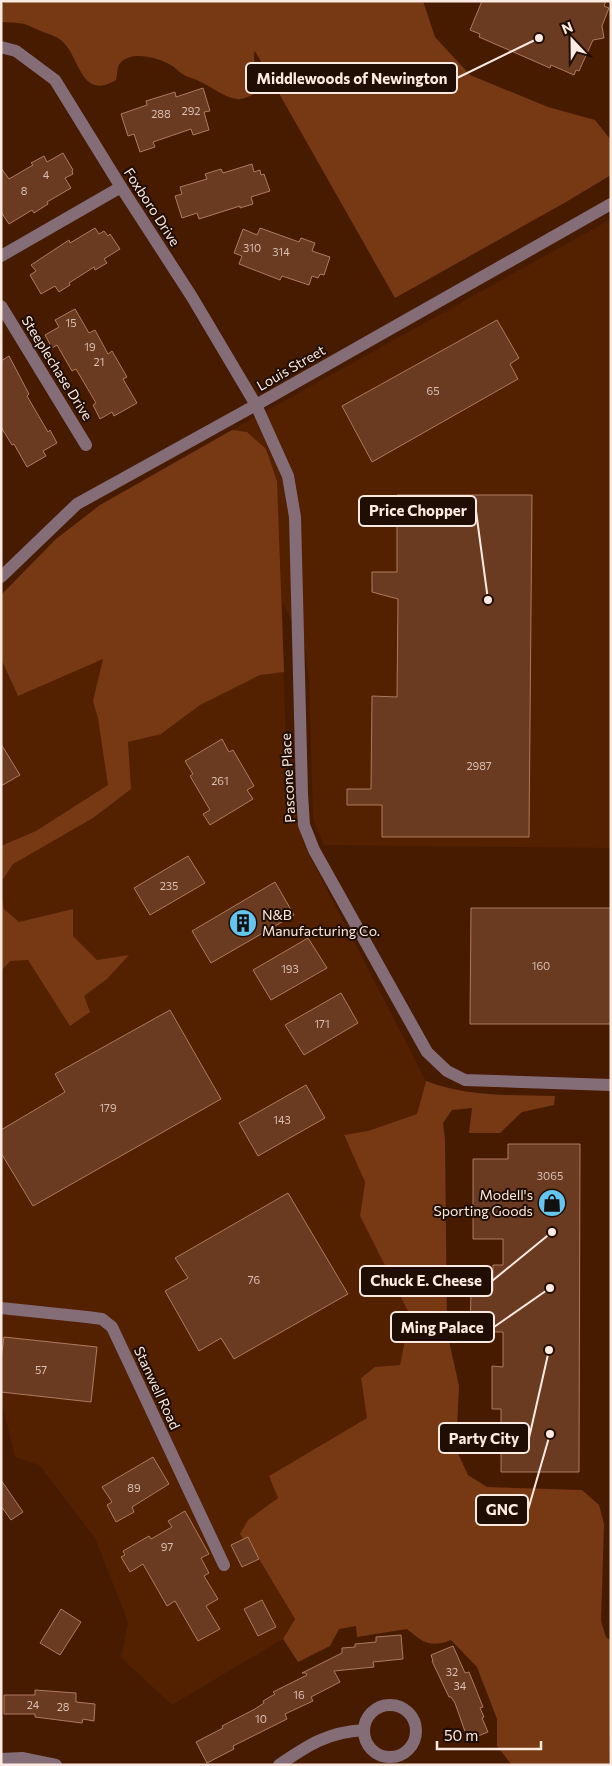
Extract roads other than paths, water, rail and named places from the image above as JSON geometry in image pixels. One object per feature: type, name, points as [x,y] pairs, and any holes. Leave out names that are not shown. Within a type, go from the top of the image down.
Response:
[{"type":"street","name":"Foxboro Drive","points":[[1,47],[16,51],[55,80],[192,297],[256,406]]},
{"type":"street","points":[[1,256],[121,187]]},
{"type":"street","name":"Louis Street","points":[[1,577],[77,504],[256,406],[611,204]]},
{"type":"street","name":"Steeplechase Drive","points":[[1,306],[86,445]]},
{"type":"street","name":"Pascone Place","points":[[256,406],[288,476],[295,517],[302,794],[304,824],[314,850],[426,1052],[447,1071],[465,1080],[611,1085]]},
{"type":"street","name":"Stanwell Road","points":[[1,1308],[102,1319],[112,1327],[224,1565]]},
{"type":"street","points":[[391,1704],[401,1706],[410,1712],[415,1721],[417,1731],[409,1750],[400,1756],[390,1757],[379,1755],[371,1749],[365,1740],[364,1730],[366,1720],[372,1712],[381,1706],[391,1704]]},
{"type":"street","points":[[279,1765],[309,1744],[345,1731],[364,1730]]},
{"type":"street","points":[[1,1759],[22,1758],[56,1765]]},
{"type":"place","name":"Middlewoods of Newington","points":[[539,38]]},
{"type":"place","name":"Price Chopper","points":[[488,600]]},
{"type":"place","name":"N&B Manufacturing Co.","points":[[243,923]]},
{"type":"place","name":"Modell's Sporting Goods","points":[[552,1203]]},
{"type":"place","name":"Chuck E. Cheese","points":[[552,1232]]},
{"type":"place","name":"Ming Palace","points":[[550,1288]]},
{"type":"place","name":"Party City","points":[[549,1350]]},
{"type":"place","name":"GNC","points":[[550,1434]]}]
